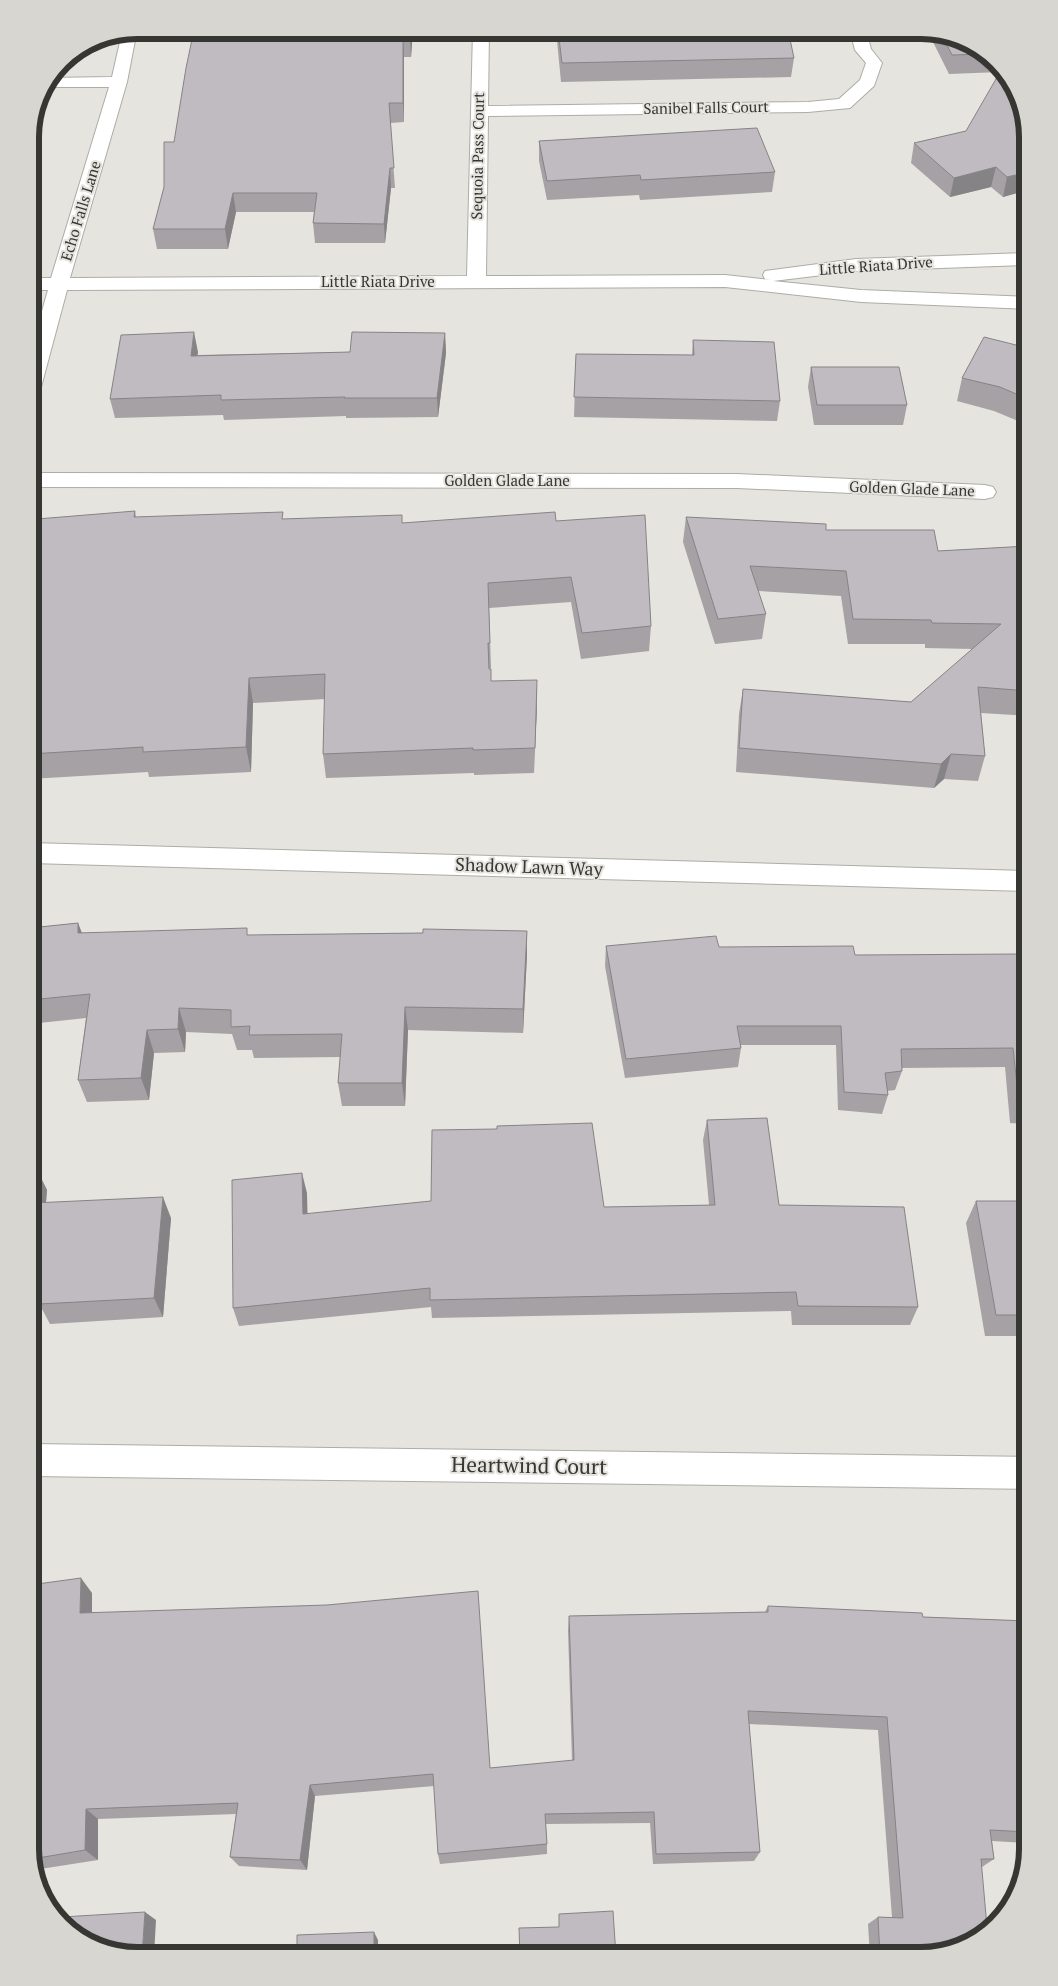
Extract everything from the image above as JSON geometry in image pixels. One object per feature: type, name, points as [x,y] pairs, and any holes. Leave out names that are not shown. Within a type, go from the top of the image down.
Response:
[{"type":"street","name":"Sequoia Pass Court","points":[[476,282],[481,39]]},
{"type":"street","name":"Sanibel Falls Court","points":[[478,111],[808,107],[844,104],[868,82],[874,63],[863,50],[860,39]]},
{"type":"street","name":"Echo Falls Lane","points":[[39,359],[120,82],[128,40]]},
{"type":"street","points":[[55,83],[120,82]]},
{"type":"street","name":"Little Riata Drive","points":[[726,281],[856,265],[1019,259]]},
{"type":"street","name":"Little Riata Drive","points":[[39,284],[726,281],[861,296],[1019,303]]},
{"type":"street","name":"Golden Glade Lane","points":[[39,480],[737,481],[985,492]]},
{"type":"street","name":"Shadow Lawn Way","points":[[39,853],[1019,881]]},
{"type":"street","name":"Heartwind Court","points":[[39,1460],[1019,1472]]},
{"type":"building","points":[[192,39],[403,39],[403,103],[389,103],[394,168],[390,168],[384,224],[313,223],[317,193],[233,193],[225,229],[153,229],[164,187],[164,142],[174,142]]},
{"type":"building","points":[[559,39],[790,39],[794,58],[562,63]]},
{"type":"building","points":[[946,42],[975,54],[952,55]]},
{"type":"building","points":[[998,76],[1012,99],[1017,118],[1019,174],[1007,177],[996,167],[954,178],[914,143],[966,131]]},
{"type":"building","points":[[757,128],[775,172],[641,180],[640,175],[547,181],[539,141]]},
{"type":"building","points":[[194,332],[191,356],[350,352],[352,332],[445,333],[437,398],[345,397],[221,400],[221,395],[110,399],[121,335]]},
{"type":"building","points":[[984,337],[1019,346],[1019,395],[1000,387],[962,378]]},
{"type":"building","points":[[693,340],[774,342],[780,401],[574,397],[576,354],[694,355]]},
{"type":"building","points":[[811,367],[899,367],[907,405],[817,405]]},
{"type":"building","points":[[135,511],[134,517],[283,512],[282,519],[402,515],[402,523],[555,512],[556,521],[645,515],[651,626],[582,633],[571,577],[488,583],[490,643],[488,643],[491,681],[537,680],[535,748],[473,750],[473,748],[323,754],[325,674],[249,678],[246,747],[143,752],[143,747],[39,753],[39,519]]},
{"type":"building","points":[[686,517],[826,524],[826,530],[934,530],[938,551],[1019,546],[1019,690],[978,687],[985,756],[951,754],[941,764],[739,748],[743,689],[911,702],[1001,624],[932,623],[931,620],[853,619],[846,571],[750,566],[766,614],[718,619]]},
{"type":"building","points":[[78,923],[78,933],[247,928],[247,935],[423,933],[423,929],[527,931],[523,1009],[405,1007],[402,1083],[338,1083],[342,1034],[249,1035],[250,1026],[231,1027],[231,1010],[179,1008],[178,1029],[147,1030],[141,1078],[78,1080],[90,994],[39,999],[39,927]]},
{"type":"building","points":[[716,936],[719,947],[853,946],[855,955],[1019,954],[1019,1104],[1013,1048],[901,1049],[902,1071],[885,1073],[888,1095],[844,1092],[841,1026],[737,1026],[741,1048],[626,1059],[606,946]]},
{"type":"building","points":[[767,1118],[779,1205],[904,1207],[918,1307],[798,1306],[796,1292],[430,1300],[430,1288],[233,1308],[232,1180],[302,1173],[303,1214],[431,1201],[432,1130],[497,1129],[497,1126],[592,1123],[604,1207],[715,1205],[707,1120]]},
{"type":"building","points":[[163,1197],[154,1298],[39,1304],[41,1288],[39,1288],[39,1203]]},
{"type":"building","points":[[976,1201],[1019,1201],[1019,1315],[996,1315]]},
{"type":"building","points":[[81,1578],[80,1613],[327,1605],[478,1591],[490,1768],[574,1760],[569,1616],[768,1612],[768,1606],[922,1613],[923,1617],[1019,1621],[1019,1832],[990,1830],[994,1859],[981,1859],[986,1923],[959,1940],[940,1945],[928,1947],[880,1947],[878,1917],[903,1918],[887,1717],[748,1711],[760,1852],[656,1854],[654,1812],[545,1814],[547,1844],[438,1854],[433,1774],[310,1785],[300,1860],[230,1857],[238,1803],[86,1809],[85,1850],[39,1858],[39,1584]]},
{"type":"building","points":[[613,1911],[615,1947],[520,1947],[519,1928],[559,1927],[559,1914]]},
{"type":"building","points":[[145,1912],[143,1947],[111,1944],[99,1940],[77,1927],[65,1917]]},
{"type":"building","points":[[374,1932],[374,1947],[297,1947],[297,1935]]}]
